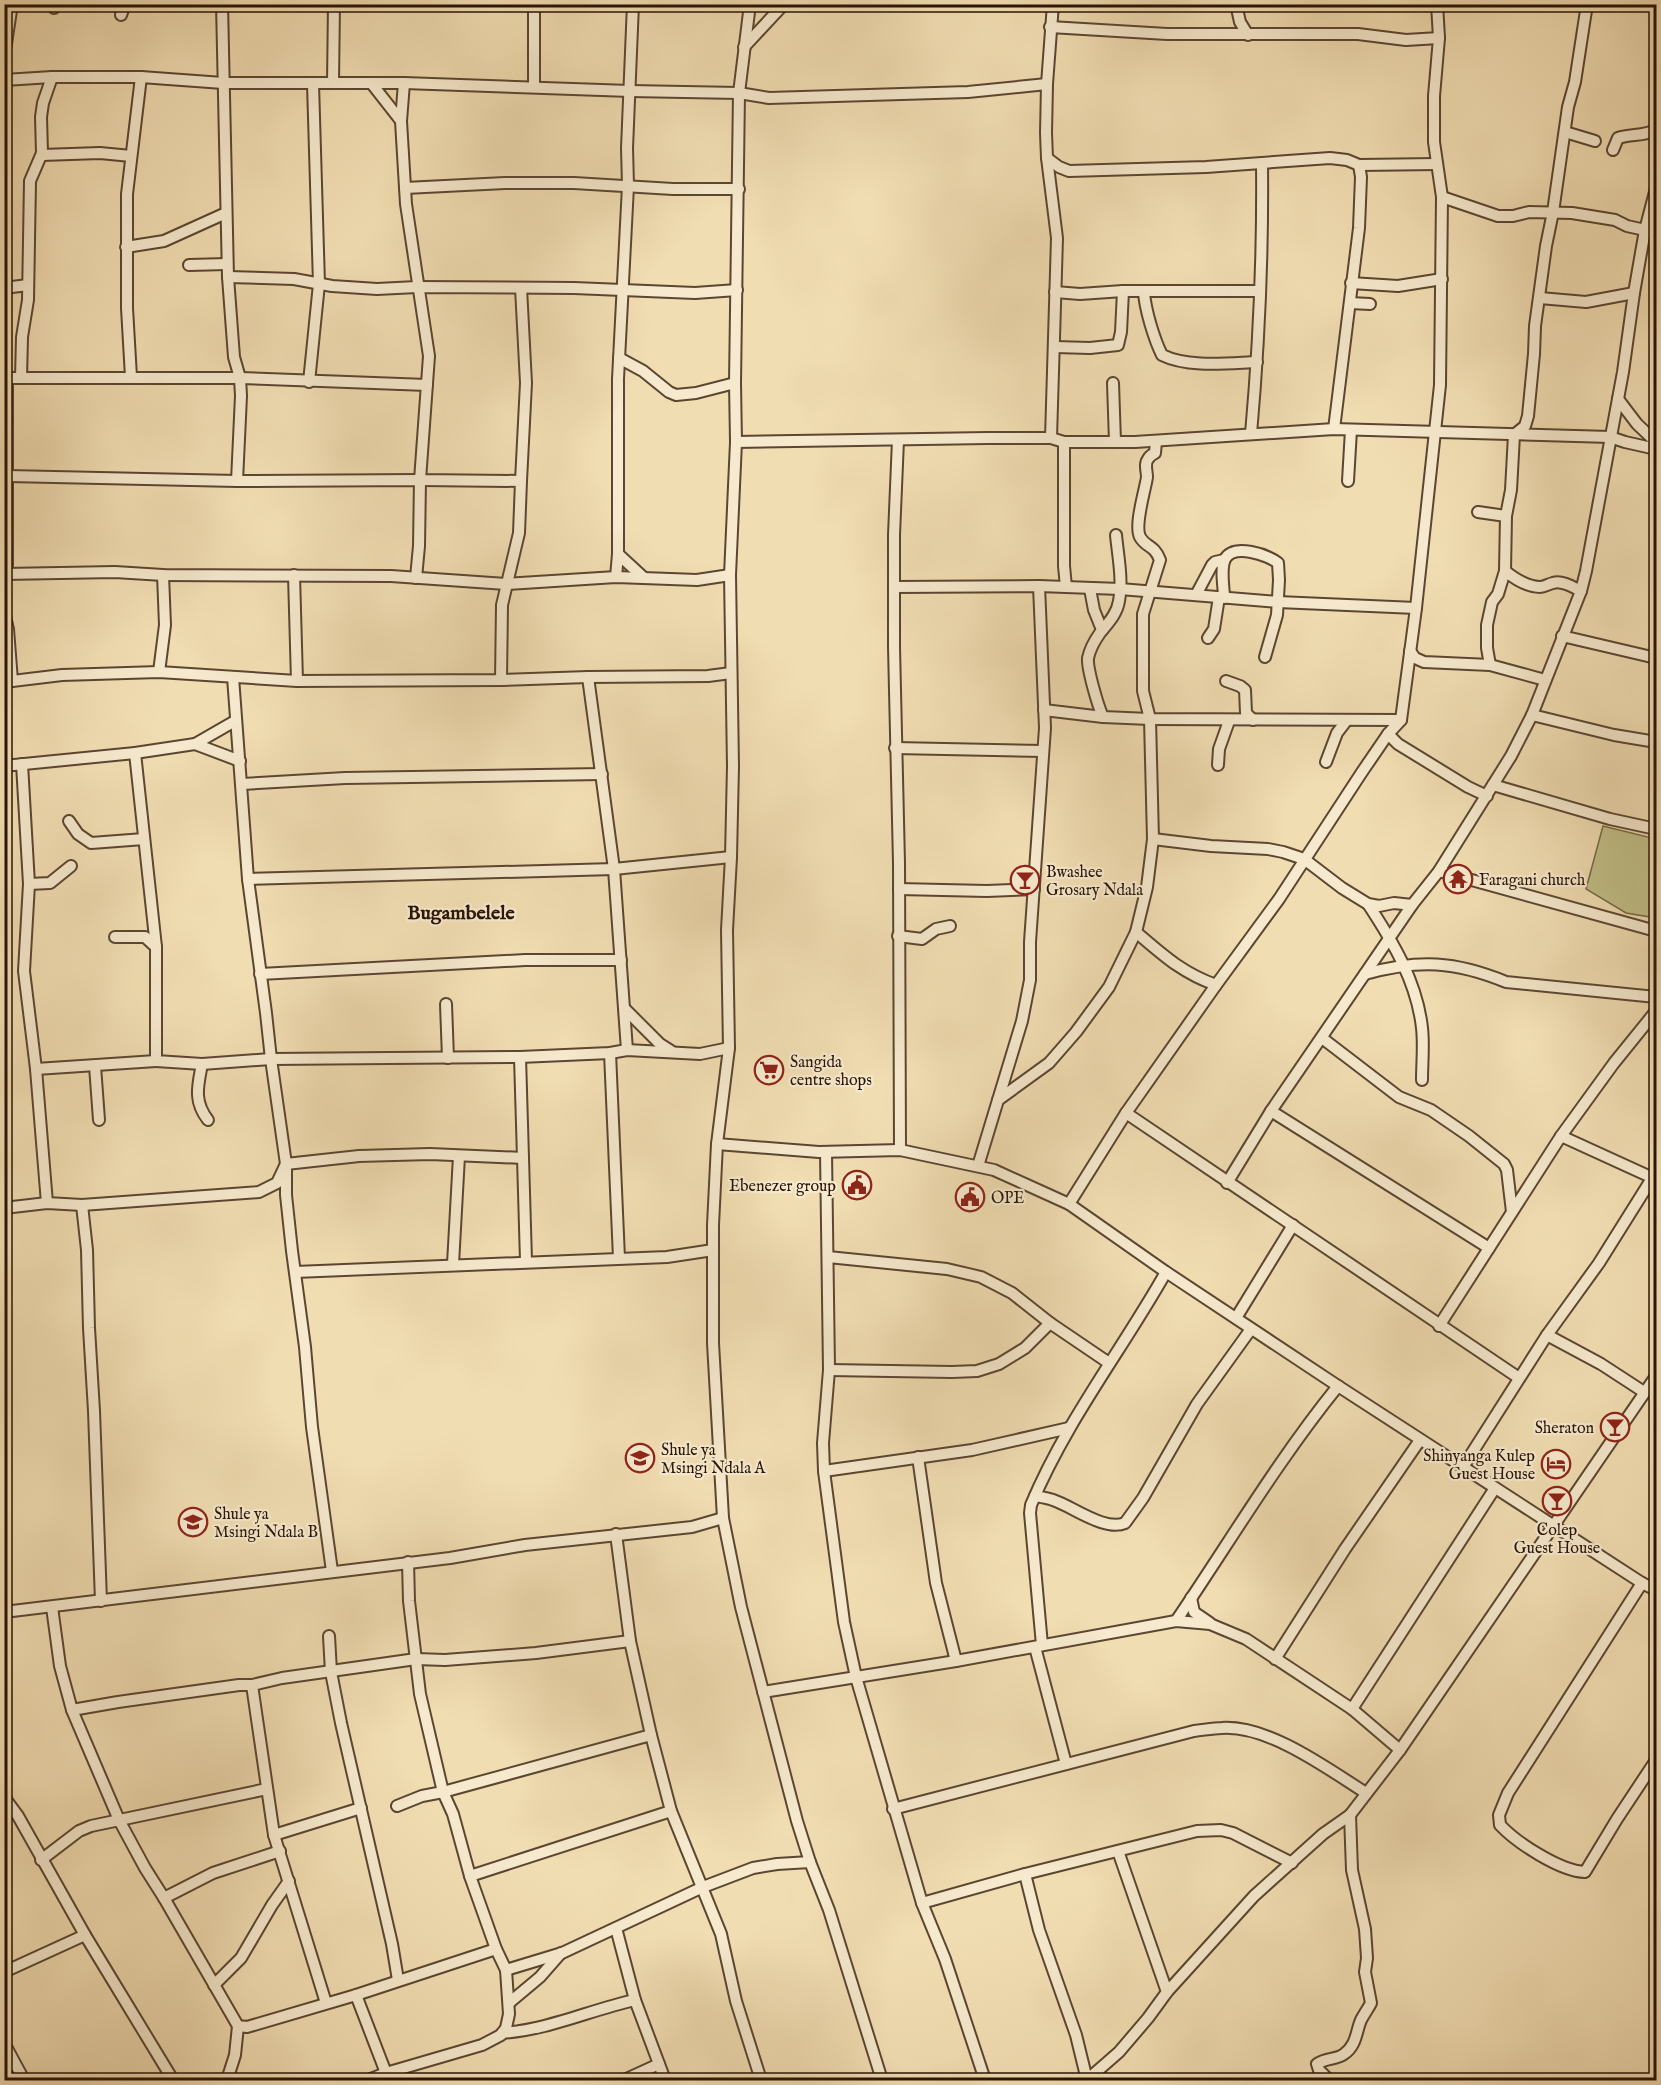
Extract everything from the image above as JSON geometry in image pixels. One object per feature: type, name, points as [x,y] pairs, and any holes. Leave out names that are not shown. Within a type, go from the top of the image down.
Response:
[{"type":"street","points":[[4,57],[12,4]]},
{"type":"street","points":[[222,4],[227,264],[234,357],[240,378],[241,396],[237,481]]},
{"type":"street","points":[[333,83],[334,4]]},
{"type":"street","points":[[534,4],[534,87]]},
{"type":"street","points":[[616,577],[619,358],[628,186],[627,148],[633,4]]},
{"type":"street","points":[[750,4],[739,93],[736,442],[730,574],[733,766],[727,930],[729,1048],[717,1144],[713,1250],[713,1343],[723,1518],[741,1607],[810,1862],[829,1910],[882,2080]]},
{"type":"street","points":[[744,47],[784,4]]},
{"type":"street","points":[[1051,438],[1057,238],[1047,158],[1047,84],[1053,4]]},
{"type":"street","points":[[1236,4],[1240,22],[1248,35]]},
{"type":"street","points":[[1069,1204],[1126,1113],[1279,899],[1388,734],[1401,720],[1416,608],[1440,385],[1442,197],[1434,142],[1434,96],[1439,38],[1437,4]]},
{"type":"street","points":[[1490,665],[1487,625],[1492,602],[1498,594],[1505,571],[1506,516],[1511,490],[1514,435],[1525,426],[1528,416],[1535,326],[1546,246],[1587,4]]},
{"type":"street","points":[[1050,27],[1167,34],[1358,34],[1406,40],[1439,38]]},
{"type":"street","points":[[4,80],[52,77],[141,77],[223,83],[404,83],[739,93],[769,98],[968,92],[1047,84]]},
{"type":"street","points":[[21,378],[22,337],[28,300],[30,181],[42,155],[41,117],[43,102],[52,77]]},
{"type":"street","points":[[131,377],[126,194],[141,77]]},
{"type":"street","points":[[404,83],[401,121],[408,225],[428,344],[416,578]]},
{"type":"street","points":[[309,382],[319,284],[313,84]]},
{"type":"street","points":[[372,84],[401,121]]},
{"type":"street","points":[[1613,150],[1618,138],[1632,134],[1651,133],[1656,130]]},
{"type":"street","points":[[1565,132],[1595,141]]},
{"type":"street","points":[[42,155],[100,153],[131,156]]},
{"type":"street","points":[[1047,158],[1069,171],[1206,167],[1330,158],[1347,160],[1359,165],[1437,164]]},
{"type":"street","points":[[1251,434],[1257,362],[1262,163]]},
{"type":"street","points":[[1334,429],[1359,228],[1361,177],[1359,165]]},
{"type":"street","points":[[405,188],[505,183],[574,183],[673,189],[739,189]]},
{"type":"street","points":[[1227,1183],[1271,1111],[1390,937],[1439,871],[1511,756],[1532,715],[1581,591],[1618,399],[1645,230],[1656,188]]},
{"type":"street","points":[[1442,197],[1498,216],[1513,216],[1529,212],[1593,215],[1645,230]]},
{"type":"street","points":[[126,247],[164,241],[226,213]]},
{"type":"street","points":[[189,265],[227,264]]},
{"type":"street","points":[[228,277],[294,279],[377,290],[417,287],[695,293],[737,290]]},
{"type":"street","points":[[1351,283],[1398,286],[1442,279]]},
{"type":"street","points":[[4,288],[28,285]]},
{"type":"street","points":[[501,680],[500,627],[506,584],[519,533],[526,383],[521,288]]},
{"type":"street","points":[[1055,292],[1080,294],[1123,291],[1259,291]]},
{"type":"street","points":[[1055,346],[1090,348],[1118,345],[1123,291]]},
{"type":"street","points":[[1144,292],[1147,314],[1162,355],[1211,364],[1257,362]]},
{"type":"street","points":[[1540,298],[1586,302],[1634,293]]},
{"type":"street","points":[[1350,303],[1370,304]]},
{"type":"street","points":[[619,358],[643,371],[676,395],[696,393],[735,383]]},
{"type":"street","points":[[427,385],[240,378],[6,378],[8,476],[6,574],[115,572],[163,575],[294,574],[391,576],[506,584],[616,577],[697,580],[730,574]]},
{"type":"street","points":[[1113,383],[1115,442]]},
{"type":"street","points":[[1618,399],[1637,424],[1656,442]]},
{"type":"street","points":[[736,442],[1051,438],[1064,442],[1115,442],[1334,429],[1610,437],[1656,449]]},
{"type":"street","points":[[1348,481],[1351,430]]},
{"type":"street","points":[[898,440],[894,587],[900,1150]]},
{"type":"street","points":[[998,1100],[1049,1063],[1076,1032],[1109,987],[1136,932],[1147,887],[1153,839],[1150,719],[1143,691],[1142,632],[1145,606],[1152,592],[1161,560],[1154,548],[1143,541],[1138,534],[1138,522],[1147,476],[1146,465],[1148,458],[1155,453],[1156,441]]},
{"type":"street","points":[[1064,442],[1066,587]]},
{"type":"street","points":[[8,476],[237,481],[521,481]]},
{"type":"street","points":[[1478,512],[1506,516]]},
{"type":"street","points":[[1103,717],[1098,707],[1088,665],[1089,656],[1119,602],[1116,535]]},
{"type":"street","points":[[1196,595],[1212,565],[1236,551],[1271,557],[1278,562],[1277,615],[1265,657]]},
{"type":"street","points":[[618,554],[644,579]]},
{"type":"street","points":[[1208,638],[1214,629],[1221,597],[1224,560]]},
{"type":"street","points":[[1505,571],[1522,582],[1534,586],[1544,587],[1560,582],[1581,591]]},
{"type":"street","points":[[294,574],[297,681]]},
{"type":"street","points":[[159,672],[165,625],[163,575]]},
{"type":"street","points":[[894,587],[1039,586],[1120,589],[1278,602],[1416,608]]},
{"type":"street","points":[[978,1166],[1022,1021],[1030,980],[1044,711],[1039,586]]},
{"type":"street","points":[[1090,589],[1094,610],[1102,630]]},
{"type":"street","points":[[4,612],[8,628],[8,682],[62,675],[159,672],[297,681],[501,680],[708,676],[731,673]]},
{"type":"street","points":[[1562,636],[1656,658]]},
{"type":"street","points":[[1474,665],[1487,648]]},
{"type":"street","points":[[1410,651],[1415,658],[1424,662],[1490,665],[1545,680]]},
{"type":"street","points":[[233,677],[248,879],[286,1164],[286,1195],[305,1347],[312,1427],[332,1571]]},
{"type":"street","points":[[588,677],[614,869],[627,1050]]},
{"type":"street","points":[[1226,681],[1245,690],[1246,713],[1252,720]]},
{"type":"street","points":[[1044,711],[1103,717],[1229,721],[1401,720]]},
{"type":"street","points":[[1532,715],[1614,735],[1656,742]]},
{"type":"street","points":[[1326,762],[1337,733],[1347,720]]},
{"type":"street","points":[[4,766],[135,753],[195,744],[235,721]]},
{"type":"street","points":[[1218,765],[1220,749],[1229,721]]},
{"type":"street","points":[[1388,734],[1398,744],[1468,787],[1487,796]]},
{"type":"street","points":[[195,744],[240,761]]},
{"type":"street","points":[[895,748],[1042,751]]},
{"type":"street","points":[[135,753],[156,947],[156,1061]]},
{"type":"street","points":[[22,765],[29,884],[24,971],[36,1069],[47,1203]]},
{"type":"street","points":[[242,784],[345,778],[602,774]]},
{"type":"street","points":[[1493,784],[1610,819],[1656,829]]},
{"type":"street","points":[[69,821],[82,838],[91,843],[144,839]]},
{"type":"street","points":[[1153,839],[1211,846],[1269,849],[1304,859],[1342,888],[1368,904],[1379,906],[1394,903],[1412,906]]},
{"type":"street","points":[[248,879],[614,869],[731,858]]},
{"type":"street","points":[[29,884],[50,883],[71,866]]},
{"type":"street","points":[[1439,871],[1656,931]]},
{"type":"street","points":[[899,888],[1034,890]]},
{"type":"street","points":[[1368,904],[1390,937],[1404,964],[1423,1031],[1422,1080]]},
{"type":"street","points":[[898,936],[922,939],[936,929],[950,926]]},
{"type":"street","points":[[1136,932],[1172,963],[1195,977],[1216,985]]},
{"type":"street","points":[[115,937],[145,937],[156,947]]},
{"type":"street","points":[[260,974],[525,960],[621,960]]},
{"type":"street","points":[[1365,974],[1404,964],[1424,963],[1457,966],[1506,982],[1656,997]]},
{"type":"street","points":[[446,1004],[448,1058]]},
{"type":"street","points":[[624,1010],[660,1044],[671,1051]]},
{"type":"street","points":[[1439,1326],[1561,1136],[1614,1063],[1656,1011]]},
{"type":"street","points":[[1322,1038],[1399,1097],[1431,1110],[1504,1164],[1507,1170],[1512,1212]]},
{"type":"street","points":[[36,1069],[156,1061],[202,1064],[271,1059],[520,1057],[610,1053],[627,1050],[700,1054],[729,1048]]},
{"type":"street","points":[[610,1053],[619,1258]]},
{"type":"street","points":[[520,1057],[526,1261]]},
{"type":"street","points":[[202,1064],[196,1096],[207,1120]]},
{"type":"street","points":[[95,1066],[99,1119]]},
{"type":"street","points":[[1271,1111],[1489,1248]]},
{"type":"street","points":[[1126,1113],[1519,1378]]},
{"type":"street","points":[[1463,1467],[1547,1335],[1599,1263],[1655,1175],[1561,1136]]},
{"type":"street","points":[[717,1144],[758,1149],[826,1152],[900,1150],[994,1170],[1069,1204],[1251,1329],[1656,1590]]},
{"type":"street","points":[[826,1152],[829,1370],[823,1443],[824,1471],[844,1622],[856,1677],[922,1903],[945,1959],[986,2080]]},
{"type":"street","points":[[286,1164],[359,1156],[430,1154],[524,1158]]},
{"type":"street","points":[[453,1264],[459,1156]]},
{"type":"street","points":[[4,1208],[47,1203],[82,1205],[259,1192],[267,1189],[280,1178],[286,1164]]},
{"type":"street","points":[[267,1189],[286,1195]]},
{"type":"street","points":[[82,1205],[87,1250],[88,1328],[94,1411],[101,1601]]},
{"type":"street","points":[[1236,1318],[1293,1225]]},
{"type":"street","points":[[295,1272],[667,1257],[713,1250]]},
{"type":"street","points":[[828,1257],[947,1269],[981,1277],[1012,1293],[1050,1323],[1108,1363]]},
{"type":"street","points":[[1066,1764],[1039,1646],[1030,1513],[1035,1496],[1069,1428],[1166,1272]]},
{"type":"street","points":[[829,1370],[977,1371],[999,1364],[1025,1348],[1050,1323]]},
{"type":"street","points":[[1035,1496],[1052,1499],[1094,1520],[1113,1525],[1125,1523],[1143,1498],[1197,1404],[1251,1329]]},
{"type":"street","points":[[1547,1335],[1601,1364],[1644,1392]]},
{"type":"street","points":[[1025,1874],[1040,1930],[1076,2035],[1087,2080],[1119,2052],[1167,1992],[1254,1896],[1323,1834],[1350,1815],[1400,1750],[1656,1376]]},
{"type":"street","points":[[1176,1621],[1306,1426],[1338,1386]]},
{"type":"street","points":[[824,1471],[998,1445],[1069,1428]]},
{"type":"street","points":[[1275,1659],[1345,1549],[1420,1440]]},
{"type":"street","points":[[918,1457],[936,1583],[956,1661]]},
{"type":"street","points":[[1352,1709],[1495,1488]]},
{"type":"street","points":[[4,1612],[616,1534],[692,1527],[723,1518]]},
{"type":"street","points":[[616,1534],[630,1641],[671,1811],[721,1934],[736,2001],[761,2080]]},
{"type":"street","points":[[368,2080],[482,2046],[502,2033],[506,2028],[509,2014],[506,1970],[496,1949],[470,1876],[453,1814],[443,1792],[420,1694],[409,1601],[408,1562]]},
{"type":"street","points":[[1642,1583],[1508,1793],[1499,1815],[1500,1825],[1542,1857],[1585,1872],[1656,1760]]},
{"type":"street","points":[[1191,1598],[1194,1612],[1210,1623],[1246,1639],[1352,1709],[1400,1750]]},
{"type":"street","points":[[52,1607],[60,1666],[72,1710],[119,1820],[144,1868],[164,1898],[238,2026],[235,2055],[227,2080]]},
{"type":"street","points":[[763,1692],[956,1661],[1176,1621],[1210,1623]]},
{"type":"street","points":[[329,1636],[331,1672],[398,1980]]},
{"type":"street","points":[[72,1710],[416,1659],[445,1660],[630,1641]]},
{"type":"street","points":[[252,1685],[274,1835],[326,2003]]},
{"type":"street","points":[[893,1809],[1194,1731],[1224,1727],[1250,1731],[1297,1751],[1366,1793]]},
{"type":"street","points":[[397,1806],[422,1796],[651,1735]]},
{"type":"street","points":[[41,1860],[79,1831],[96,1825],[267,1789]]},
{"type":"street","points":[[4,1797],[18,1815],[84,1935],[173,2080]]},
{"type":"street","points":[[274,1835],[361,1808]]},
{"type":"street","points":[[470,1876],[671,1811]]},
{"type":"street","points":[[1329,2080],[1319,2070],[1317,2064],[1324,2059],[1341,2056],[1347,2052],[1358,2035],[1360,2023],[1371,2003],[1365,1972],[1367,1958],[1365,1929],[1352,1870],[1350,1815]]},
{"type":"street","points":[[922,1903],[1025,1874],[1197,1831],[1221,1830],[1233,1833],[1292,1863]]},
{"type":"street","points":[[164,1898],[213,1873],[280,1851]]},
{"type":"street","points":[[1118,1851],[1167,1992]]},
{"type":"street","points":[[506,1970],[562,1953],[703,1887],[753,1868],[810,1862]]},
{"type":"street","points":[[214,1985],[246,1951],[272,1905],[289,1881]]},
{"type":"street","points":[[616,1928],[634,2000],[665,2080]]},
{"type":"street","points":[[4,1972],[84,1935]]},
{"type":"street","points":[[238,2026],[247,2027],[356,1995],[496,1949]]},
{"type":"street","points":[[509,2003],[540,1977],[562,1953]]},
{"type":"street","points":[[356,1995],[386,2073]]},
{"type":"street","points":[[502,2033],[529,2031],[634,2000]]},
{"type":"street","points":[[4,2043],[20,2079]]},
{"type":"street","points":[[624,2080],[659,2064]]},
{"type":"shaded area","points":[[1603,826],[1656,839],[1656,918],[1626,913],[1586,889]]},
{"type":"place","name":"Faragani church","points":[[1458,879]]},
{"type":"place","name":"Bwashee Grosary Ndala","points":[[1025,880]]},
{"type":"place","name":"Sangida centre shops","points":[[769,1070]]},
{"type":"place","name":"Ebenezer group","points":[[857,1185]]},
{"type":"place","name":"OPE","points":[[970,1197]]},
{"type":"place","name":"Sheraton","points":[[1615,1427]]},
{"type":"place","name":"Shule ya Msingi Ndala A","points":[[640,1458]]},
{"type":"place","name":"Shinyanga Kulep Guest House","points":[[1556,1464]]},
{"type":"place","name":"Colep Guest House","points":[[1557,1501]]},
{"type":"place","name":"Shule ya Msingi Ndala B","points":[[193,1522]]},
{"type":"district","name":"Bugambelele","points":[[461,912]]}]
